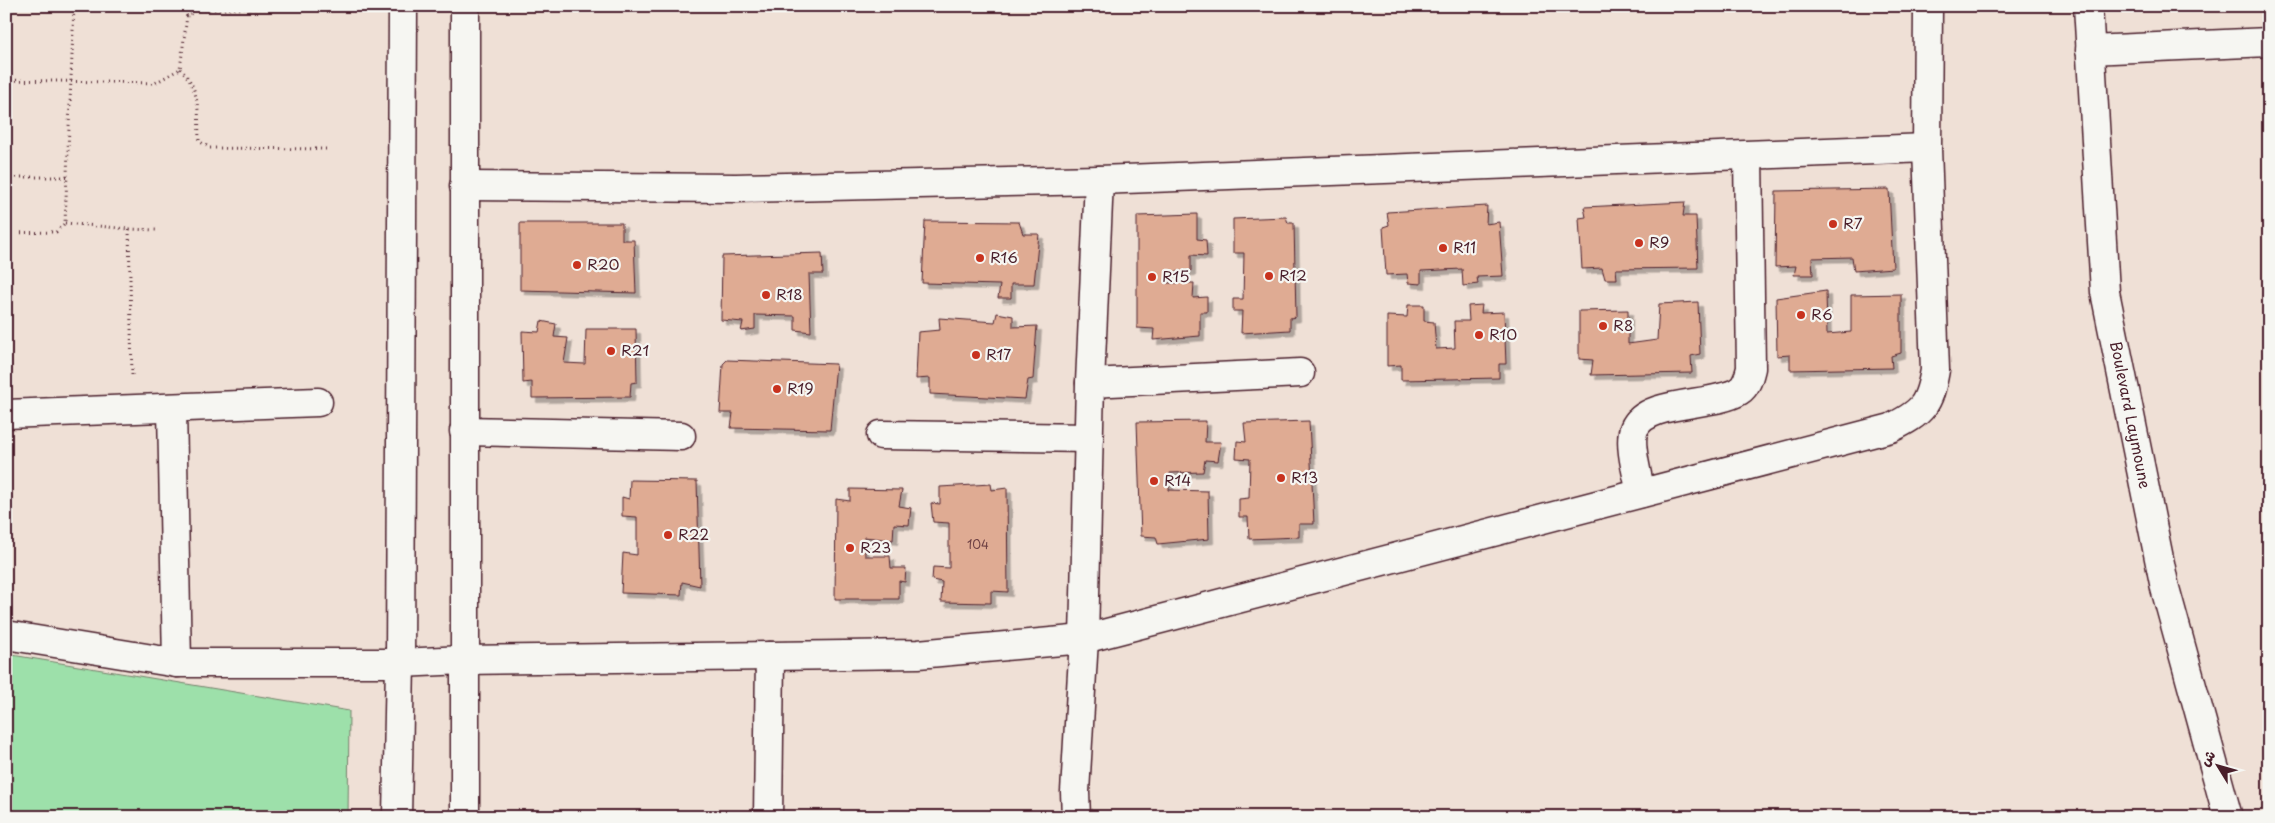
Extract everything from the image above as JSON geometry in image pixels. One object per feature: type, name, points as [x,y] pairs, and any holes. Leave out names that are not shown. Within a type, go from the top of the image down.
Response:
[{"type":"street","points":[[397,817],[400,663],[403,6]]},
{"type":"street","points":[[465,6],[465,817]]},
{"type":"street","points":[[6,635],[178,663],[400,663],[464,660],[918,654],[1084,639],[1891,428],[1910,418],[1925,405],[1932,389],[1935,370],[1927,148],[1928,6]]},
{"type":"street","name":"Boulevard Laymoune","points":[[2088,6],[2105,292],[2166,588],[2228,817]]},
{"type":"street","points":[[2090,50],[2269,42]]},
{"type":"street","points":[[464,186],[736,188],[1099,180],[1927,148]]},
{"type":"street","points":[[1641,493],[1633,444],[1634,430],[1642,418],[1655,411],[1729,396],[1741,390],[1748,380],[1751,368],[1748,156]]},
{"type":"street","points":[[1076,817],[1075,792],[1084,639],[1090,383],[1099,180]]},
{"type":"street","points":[[1090,383],[1300,373]]},
{"type":"street","points":[[6,414],[318,402]]},
{"type":"street","points":[[172,409],[178,663]]},
{"type":"street","points":[[464,431],[681,436]]},
{"type":"street","points":[[881,435],[1089,438]]},
{"type":"street","points":[[768,817],[770,656]]},
{"type":"path","points":[[6,233],[56,232],[66,223],[74,6]]},
{"type":"path","points":[[182,6],[187,16],[180,69],[193,85],[197,97],[198,141],[210,148],[326,149]]},
{"type":"path","points":[[187,16],[197,10],[326,6]]},
{"type":"path","points":[[6,80],[155,83],[180,69]]},
{"type":"path","points":[[6,177],[68,177]]},
{"type":"path","points":[[66,223],[157,230]]},
{"type":"path","points":[[129,229],[133,410]]},
{"type":"green space","points":[[6,654],[349,711],[348,817],[6,817]]},
{"type":"building","name":"R7","points":[[1889,189],[1893,268],[1854,271],[1852,257],[1812,258],[1813,275],[1794,275],[1796,266],[1775,267],[1776,191]]},
{"type":"building","name":"R9","points":[[1685,202],[1683,216],[1696,216],[1698,268],[1616,269],[1617,279],[1605,279],[1602,268],[1582,269],[1579,218],[1586,217],[1584,207]]},
{"type":"building","name":"R11","points":[[1487,206],[1486,224],[1499,222],[1503,276],[1477,277],[1478,284],[1463,286],[1462,269],[1421,271],[1421,284],[1408,283],[1407,274],[1386,275],[1383,227],[1389,225],[1387,212]]},
{"type":"building","name":"R15","points":[[1197,214],[1197,239],[1206,240],[1207,256],[1191,255],[1191,271],[1167,272],[1167,283],[1194,283],[1193,298],[1207,297],[1207,312],[1200,312],[1200,336],[1153,340],[1154,329],[1137,328],[1137,216]]},
{"type":"building","name":"R12","points":[[1286,217],[1288,223],[1294,223],[1296,317],[1290,318],[1290,330],[1241,333],[1242,311],[1233,311],[1233,299],[1243,299],[1244,253],[1233,253],[1233,219]]},
{"type":"building","name":"R16","points":[[925,221],[1019,222],[1023,234],[1039,234],[1034,284],[1011,284],[1011,298],[998,298],[1000,285],[922,283]]},
{"type":"building","name":"R20","points":[[520,223],[622,223],[622,240],[634,240],[636,293],[520,290]]},
{"type":"building","name":"R18","points":[[822,253],[823,274],[809,274],[811,332],[795,330],[795,316],[755,315],[755,329],[741,331],[743,322],[721,320],[722,256]]},
{"type":"building","name":"R6","points":[[1826,291],[1827,334],[1851,332],[1851,295],[1901,294],[1901,353],[1891,356],[1892,368],[1790,370],[1790,355],[1777,356],[1776,298]]},
{"type":"building","name":"R8","points":[[1698,302],[1700,354],[1691,356],[1692,373],[1591,375],[1593,360],[1579,359],[1579,311],[1628,310],[1628,344],[1657,340],[1659,304]]},
{"type":"building","name":"R10","points":[[1408,305],[1424,305],[1424,321],[1434,322],[1436,349],[1455,348],[1454,321],[1469,321],[1468,306],[1482,305],[1481,313],[1504,312],[1506,364],[1499,364],[1499,378],[1401,380],[1401,365],[1387,366],[1387,316],[1407,317]]},
{"type":"building","name":"R17","points":[[997,313],[1013,316],[1013,327],[1037,326],[1033,379],[1028,380],[1025,399],[930,394],[930,378],[916,379],[918,332],[940,330],[939,318],[995,322]]},
{"type":"building","name":"R21","points":[[541,321],[556,324],[554,337],[568,338],[564,363],[585,364],[586,329],[636,329],[637,382],[631,383],[630,397],[532,398],[532,382],[523,383],[522,331],[539,332]]},
{"type":"building","name":"R19","points":[[727,360],[836,364],[830,430],[731,428],[733,413],[720,413],[723,364]]},
{"type":"building","name":"R14","points":[[1206,421],[1205,442],[1221,442],[1218,461],[1205,460],[1203,472],[1170,473],[1169,490],[1208,491],[1209,539],[1158,544],[1156,537],[1141,536],[1137,422]]},
{"type":"building","name":"R13","points":[[1309,421],[1314,524],[1299,524],[1299,537],[1249,539],[1248,517],[1239,517],[1239,499],[1249,498],[1250,459],[1236,458],[1237,441],[1246,442],[1244,423]]},
{"type":"building","name":"R22","points":[[630,480],[697,481],[700,586],[682,582],[681,595],[621,593],[623,553],[637,555],[637,517],[622,516],[622,497],[629,499]]},
{"type":"building","points":[[991,484],[992,490],[1007,488],[1008,592],[991,591],[991,603],[941,602],[942,582],[932,580],[933,567],[949,568],[949,523],[933,522],[931,503],[940,504],[940,487]]},
{"type":"building","name":"R23","points":[[850,489],[902,490],[899,506],[911,508],[909,525],[894,524],[893,540],[864,537],[865,556],[890,556],[891,568],[906,568],[905,582],[899,581],[899,599],[835,599],[836,499],[850,501]]},
{"type":"place","name":"R7","points":[[1833,224]]},
{"type":"place","name":"R9","points":[[1639,243]]},
{"type":"place","name":"R11","points":[[1443,248]]},
{"type":"place","name":"R16","points":[[980,258]]},
{"type":"place","name":"R20","points":[[577,265]]},
{"type":"place","name":"R12","points":[[1269,276]]},
{"type":"place","name":"R15","points":[[1152,277]]},
{"type":"place","name":"R18","points":[[766,295]]},
{"type":"place","name":"R6","points":[[1801,315]]},
{"type":"place","name":"R8","points":[[1603,326]]},
{"type":"place","name":"R10","points":[[1479,335]]},
{"type":"place","name":"R21","points":[[611,351]]},
{"type":"place","name":"R17","points":[[976,355]]},
{"type":"place","name":"R19","points":[[777,389]]},
{"type":"place","name":"R13","points":[[1281,478]]},
{"type":"place","name":"R14","points":[[1154,481]]},
{"type":"place","name":"R22","points":[[668,535]]},
{"type":"place","name":"R23","points":[[850,548]]}]
